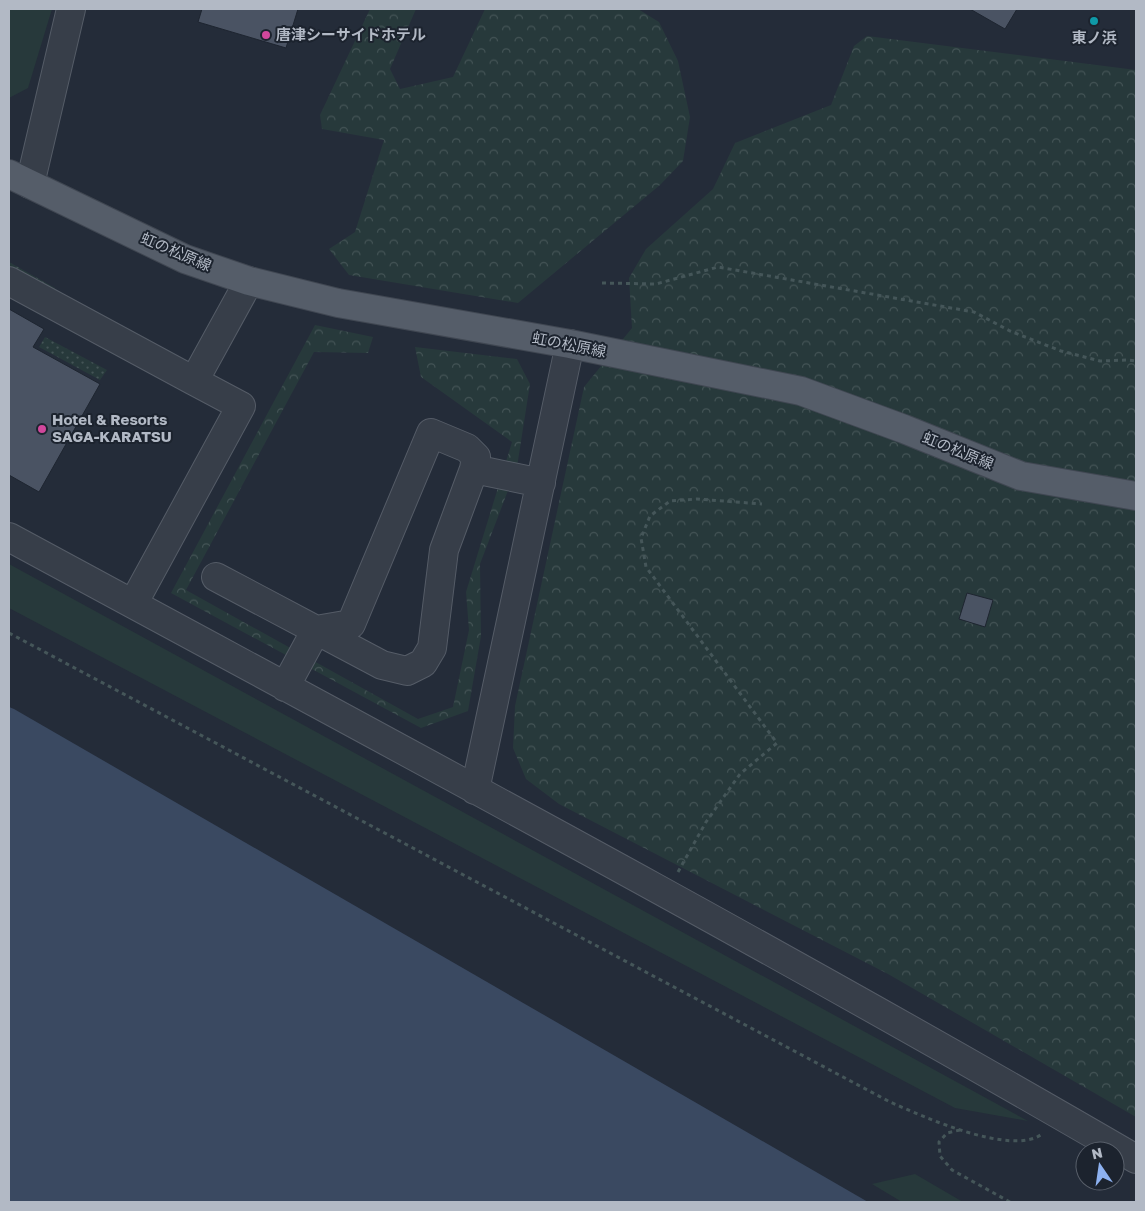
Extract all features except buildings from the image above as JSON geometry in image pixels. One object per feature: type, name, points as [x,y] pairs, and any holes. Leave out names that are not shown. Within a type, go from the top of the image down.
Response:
[{"type":"main road","name":"虹の松原線","points":[[19,179],[185,259],[249,281],[338,303],[570,344],[800,391],[904,429],[1020,476],[1136,496]]},
{"type":"street","points":[[19,179],[71,9]]},
{"type":"street","points":[[9,281],[241,406],[133,604]]},
{"type":"street","points":[[194,381],[249,281]]},
{"type":"street","points":[[474,790],[570,344]]},
{"type":"street","points":[[216,576],[316,630],[382,665],[407,671],[423,664],[432,648],[444,550],[474,469],[476,457],[467,448],[431,433],[351,624],[316,630]]},
{"type":"street","points":[[474,469],[541,483]]},
{"type":"street","points":[[9,537],[894,1020],[1136,1159]]},
{"type":"street","points":[[285,687],[316,630]]},
{"type":"path","points":[[602,283],[656,284],[718,267],[974,312],[1010,330],[1061,351],[1100,361],[1136,361]]},
{"type":"path","points":[[666,895],[706,822],[740,774],[777,743],[646,567],[641,538],[650,516],[670,500],[697,498],[762,504]]},
{"type":"path","points":[[9,634],[881,1097],[931,1120],[989,1138],[1016,1142],[1030,1140],[1041,1135],[1054,1112]]},
{"type":"path","points":[[960,1130],[947,1134],[939,1142],[940,1156],[952,1170],[1010,1202]]},
{"type":"green space","points":[[9,9],[52,9],[28,88],[9,98]]},
{"type":"green space","points":[[370,9],[416,9],[390,69],[400,89],[453,77],[485,9],[638,9],[659,22],[678,61],[690,117],[683,161],[660,185],[518,303],[349,275],[329,249],[355,232],[384,140],[322,129],[320,115]]},
{"type":"green space","points":[[867,36],[1136,70],[1136,1117],[888,974],[559,804],[526,779],[513,748],[515,706],[584,387],[632,328],[629,278],[646,249],[713,189],[735,143],[831,105],[854,46]]},
{"type":"green space","points":[[9,262],[55,288],[53,299],[9,275]]},
{"type":"green space","points":[[315,325],[373,337],[368,353],[314,352],[186,590],[418,719],[453,707],[469,630],[466,592],[512,442],[421,377],[415,347],[517,359],[530,384],[517,467],[480,564],[481,636],[468,711],[421,728],[171,593]]},
{"type":"green space","points":[[45,337],[107,370],[100,380],[39,347]]},
{"type":"green space","points":[[9,564],[1028,1121],[955,1108],[9,608]]},
{"type":"green space","points":[[915,1174],[963,1202],[902,1202],[872,1184]]},
{"type":"water","points":[[9,707],[14,709],[868,1202],[9,1202]]},
{"type":"place","name":"東ノ浜","points":[[1094,21]]},
{"type":"place","name":"唐津シーサイドホテル","points":[[266,35]]},
{"type":"place","name":"Hotel & Resorts SAGA-KARATSU","points":[[42,429]]}]
